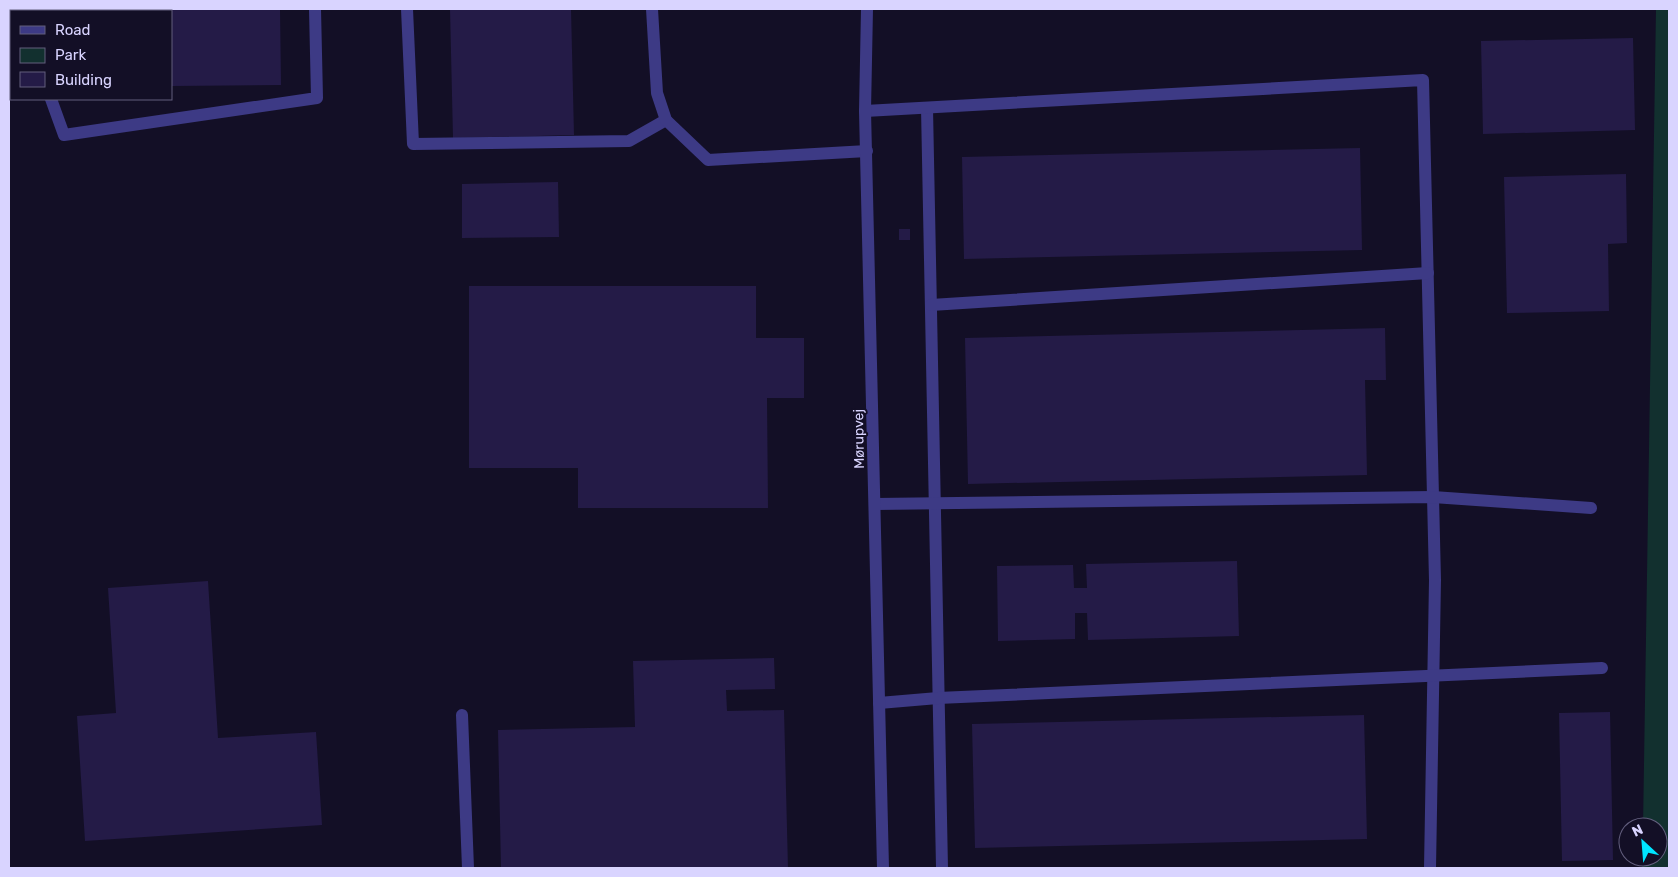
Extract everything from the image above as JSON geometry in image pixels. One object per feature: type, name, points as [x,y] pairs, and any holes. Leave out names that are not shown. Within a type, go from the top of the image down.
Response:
[{"type":"street","points":[[51,100],[64,135],[318,98],[315,9]]},
{"type":"street","points":[[407,9],[414,144],[629,141],[666,120]]},
{"type":"street","points":[[652,9],[657,93],[666,120],[708,160],[867,151]]},
{"type":"street","name":"Mørupvej","points":[[868,9],[865,111],[883,868]]},
{"type":"street","points":[[865,111],[1423,80],[1433,497],[1430,868]]},
{"type":"street","points":[[927,108],[942,868]]},
{"type":"street","points":[[931,305],[1428,274]]},
{"type":"street","points":[[875,504],[1433,497],[1591,508]]},
{"type":"street","points":[[879,703],[938,698],[1602,668]]},
{"type":"street","points":[[462,715],[468,868]]},
{"type":"green space","points":[[1656,9],[1669,9],[1669,868],[1642,868],[1668,867],[1668,817],[1643,817]]},
{"type":"building","points":[[280,9],[281,85],[172,86],[172,10],[67,10]]},
{"type":"building","points":[[450,9],[571,9],[574,135],[453,138]]},
{"type":"building","points":[[1633,38],[1635,130],[1483,134],[1481,41]]},
{"type":"building","points":[[1360,148],[1362,250],[964,259],[962,157]]},
{"type":"building","points":[[1626,174],[1627,243],[1608,244],[1609,311],[1507,313],[1504,177]]},
{"type":"building","points":[[558,182],[559,237],[462,238],[462,184]]},
{"type":"building","points":[[899,229],[910,229],[910,240],[899,240]]},
{"type":"building","points":[[469,286],[756,286],[756,338],[804,338],[804,398],[767,398],[768,508],[578,508],[578,468],[469,468]]},
{"type":"building","points":[[1385,328],[1386,380],[1365,380],[1367,475],[968,484],[965,338]]},
{"type":"building","points":[[1237,561],[1239,636],[1088,640],[1087,613],[1075,613],[1075,639],[998,641],[997,566],[1073,565],[1074,588],[1087,588],[1086,564]]},
{"type":"building","points":[[208,581],[218,738],[316,732],[322,825],[85,841],[77,716],[116,713],[108,588]]},
{"type":"building","points":[[774,658],[775,689],[726,690],[727,711],[784,710],[788,868],[501,868],[498,730],[635,727],[633,661]]},
{"type":"building","points":[[1610,712],[1613,860],[1562,861],[1559,713]]},
{"type":"building","points":[[1364,715],[1367,839],[975,848],[972,724]]}]
